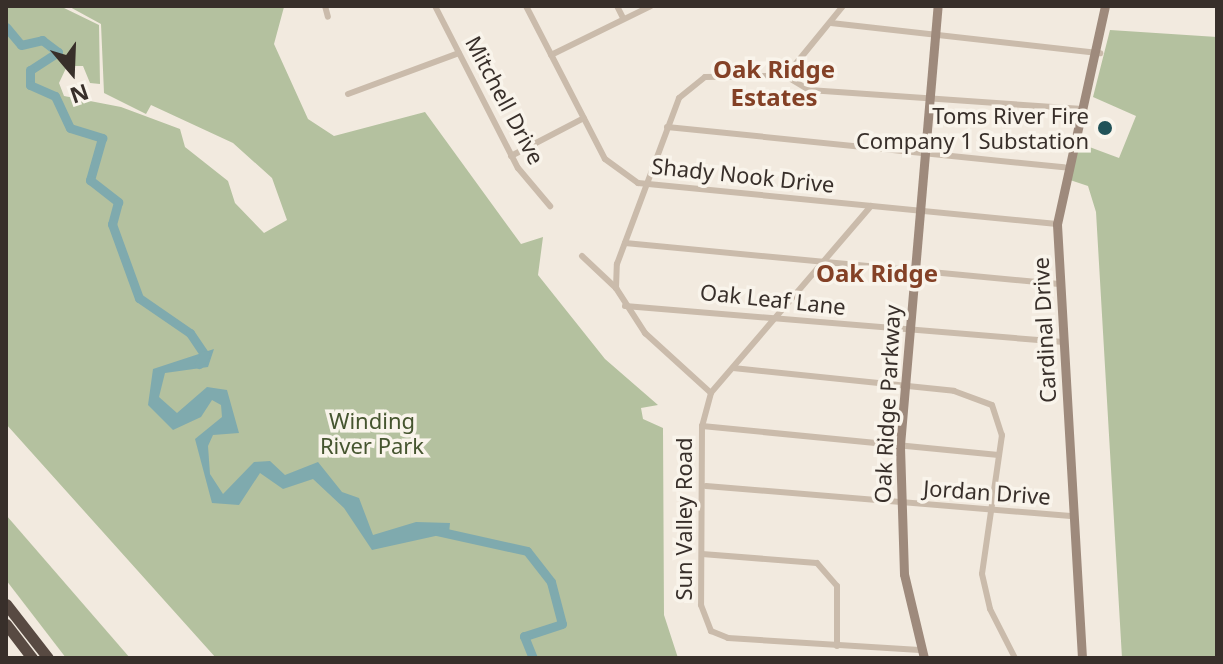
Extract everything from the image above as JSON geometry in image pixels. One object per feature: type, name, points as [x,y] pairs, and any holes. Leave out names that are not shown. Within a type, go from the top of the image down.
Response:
[{"type":"highway","points":[[6,604],[48,658]]},
{"type":"highway","points":[[6,624],[32,658]]},
{"type":"street","points":[[325,6],[328,17]]},
{"type":"street","name":"Mitchell Drive","points":[[435,6],[511,156],[550,206]]},
{"type":"street","name":"Shady Nook Drive","points":[[526,6],[612,167],[646,184],[1057,224]]},
{"type":"street","points":[[617,6],[623,18]]},
{"type":"street","points":[[551,55],[651,6]]},
{"type":"street","points":[[616,288],[625,243],[667,127],[696,81],[779,72],[804,59],[843,6]]},
{"type":"street","name":"Oak Ridge Parkway","points":[[922,654],[899,504],[900,445],[912,271],[938,6]]},
{"type":"street","name":"Cardinal Drive","points":[[1082,658],[1061,342],[1057,224],[1064,167],[1100,53],[1105,6]]},
{"type":"street","points":[[831,23],[1100,53]]},
{"type":"street","points":[[348,94],[459,53]]},
{"type":"street","points":[[779,72],[809,90],[1082,109]]},
{"type":"street","points":[[511,156],[584,118]]},
{"type":"street","points":[[667,127],[1064,167]]},
{"type":"street","name":"Sun Valley Road","points":[[871,206],[827,264],[711,393],[702,426],[706,486],[701,605],[716,635],[922,654]]},
{"type":"street","points":[[625,243],[1059,284]]},
{"type":"street","points":[[582,256],[616,288],[625,306],[711,393]]},
{"type":"street","name":"Oak Leaf Lane","points":[[625,306],[1061,342]]},
{"type":"street","points":[[733,368],[903,386],[986,401],[999,420],[999,455],[983,586],[1015,658]]},
{"type":"street","points":[[702,426],[999,455]]},
{"type":"street","name":"Jordan Drive","points":[[706,486],[990,512],[1074,516]]},
{"type":"street","points":[[702,554],[817,563],[835,579],[840,596],[837,646]]},
{"type":"green space","name":"Winding River Park","points":[[6,6],[60,6],[99,25],[100,84],[90,83],[83,66],[67,66],[59,83],[64,96],[121,107],[180,129],[185,147],[228,181],[235,203],[264,233],[287,220],[272,178],[233,143],[151,105],[146,114],[104,93],[101,24],[68,6],[295,6],[284,7],[274,44],[308,119],[334,136],[425,112],[521,244],[543,237],[538,275],[605,359],[658,405],[641,408],[643,419],[663,428],[664,615],[678,658],[216,658],[6,424]]},
{"type":"green space","points":[[1110,30],[1217,37],[1217,658],[1122,658],[1096,212],[1088,186],[1067,179],[1076,142],[1119,158],[1136,116],[1093,97]]},
{"type":"green space","points":[[6,515],[130,658],[66,658],[6,580]]},
{"type":"water","points":[[214,349],[208,367],[165,373],[159,397],[177,413],[207,387],[227,390],[239,433],[213,435],[208,446],[210,474],[223,494],[254,462],[270,461],[285,475],[318,462],[342,492],[359,498],[373,535],[416,522],[450,523],[449,533],[372,550],[344,508],[313,479],[283,489],[260,473],[239,505],[212,503],[195,439],[222,417],[221,405],[212,400],[201,417],[173,430],[148,405],[153,369]]},
{"type":"waterway","points":[[6,27],[21,45],[42,40],[58,52],[30,70],[30,85],[55,96],[70,128],[102,138],[90,180],[118,202],[112,224],[139,298],[190,333],[205,355],[199,364]]},
{"type":"waterway","points":[[437,531],[527,551],[551,582],[562,624],[524,636],[533,658]]},
{"type":"place","name":"Toms River Fire Company 1 Substation","points":[[1105,128]]},
{"type":"district","name":"Oak Ridge Estates","points":[[774,83]]},
{"type":"district","name":"Oak Ridge","points":[[877,273]]}]
